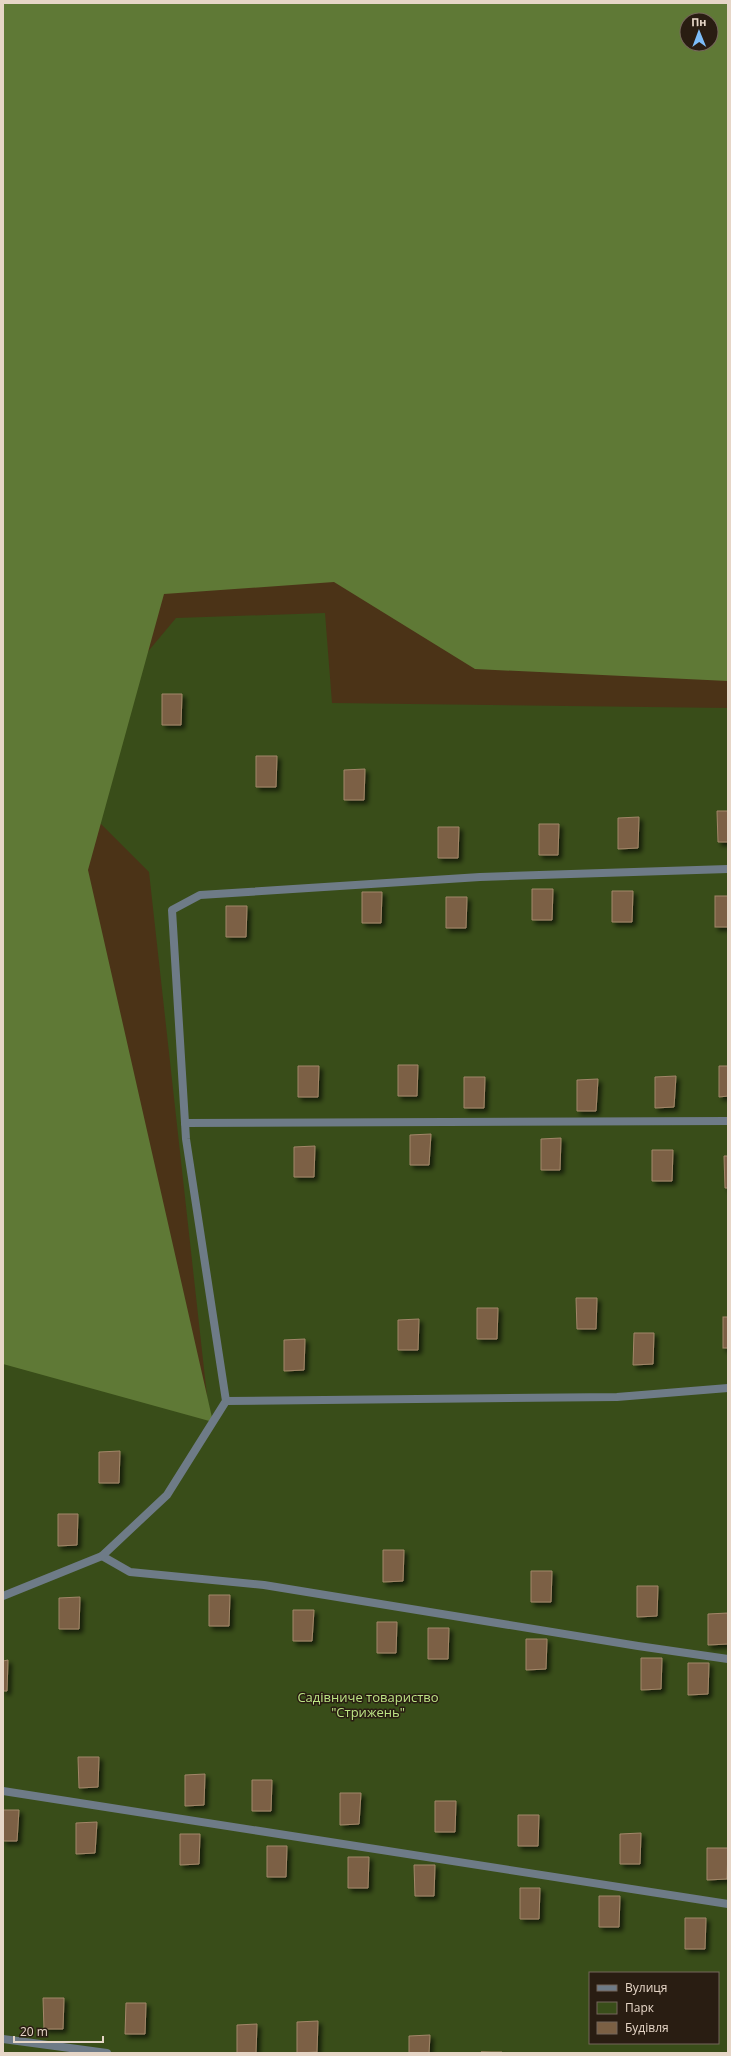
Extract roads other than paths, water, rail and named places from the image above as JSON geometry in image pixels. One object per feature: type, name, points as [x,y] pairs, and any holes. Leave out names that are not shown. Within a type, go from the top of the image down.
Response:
[{"type":"street","points":[[3,1596],[102,1556],[167,1495],[226,1400],[185,1123],[172,910],[200,895],[480,877],[728,869]]},
{"type":"street","points":[[185,1123],[728,1121]]},
{"type":"street","points":[[226,1400],[617,1397],[728,1388]]},
{"type":"street","points":[[102,1556],[130,1572],[264,1585],[630,1645],[728,1659]]},
{"type":"street","points":[[3,1791],[728,1904]]},
{"type":"street","points":[[3,2039],[107,2053]]},
{"type":"park label","name":"Садівниче товариство \"Стрижень\"","points":[[368,1704]]}]
